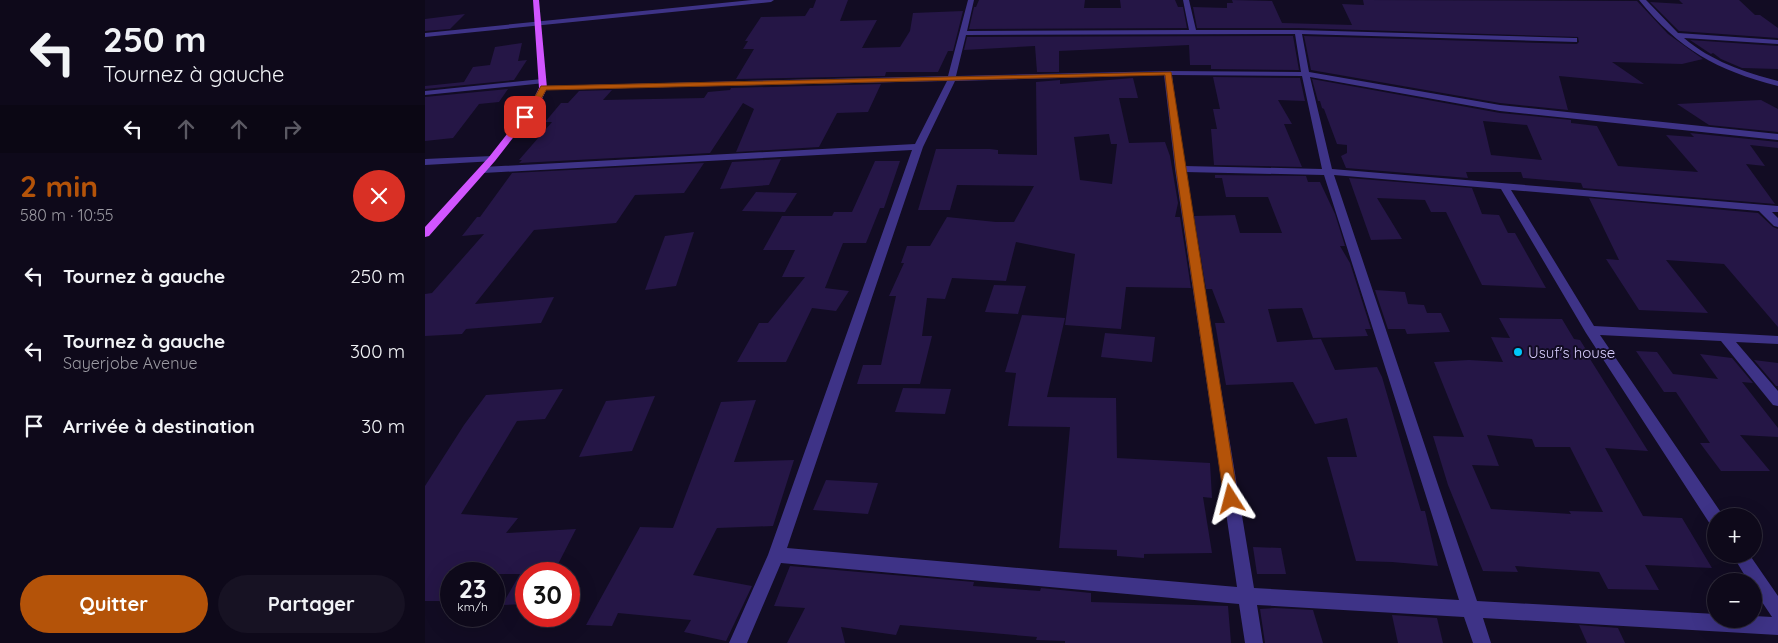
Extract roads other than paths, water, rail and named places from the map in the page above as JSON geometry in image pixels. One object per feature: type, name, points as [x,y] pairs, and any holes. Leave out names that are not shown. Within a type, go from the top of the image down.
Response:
[{"type":"main road","points":[[425,234],[483,170],[536,103],[543,84],[536,0]]},
{"type":"street","points":[[425,35],[726,2],[771,0]]},
{"type":"street","points":[[738,643],[776,555],[918,147],[951,80],[971,0]]},
{"type":"street","points":[[1186,0],[1193,31]]},
{"type":"street","points":[[1642,0],[1676,35],[1702,56],[1732,69],[1778,84]]},
{"type":"street","points":[[962,33],[1298,32],[1574,40]]},
{"type":"street","points":[[1298,32],[1305,74],[1328,172],[1482,643]]},
{"type":"street","points":[[1676,35],[1778,42]]},
{"type":"street","points":[[425,93],[543,84],[951,80],[1168,73],[1305,74],[1331,77],[1500,108],[1778,137]]},
{"type":"street","points":[[1168,73],[1180,169],[1245,596],[1254,643]]},
{"type":"street","points":[[483,170],[918,147]]},
{"type":"street","points":[[425,162],[491,159]]},
{"type":"street","points":[[1180,169],[1328,172],[1778,209]]},
{"type":"street","points":[[1505,188],[1590,330],[1709,508]]},
{"type":"street","points":[[1763,209],[1778,224]]},
{"type":"street","points":[[1590,330],[1778,340]]},
{"type":"street","points":[[1724,336],[1778,401]]},
{"type":"street","points":[[776,555],[1245,596],[1778,626]]},
{"type":"street","points":[[1745,563],[1778,612]]},
{"type":"place","name":"Usuf's house","points":[[1518,352]]}]
